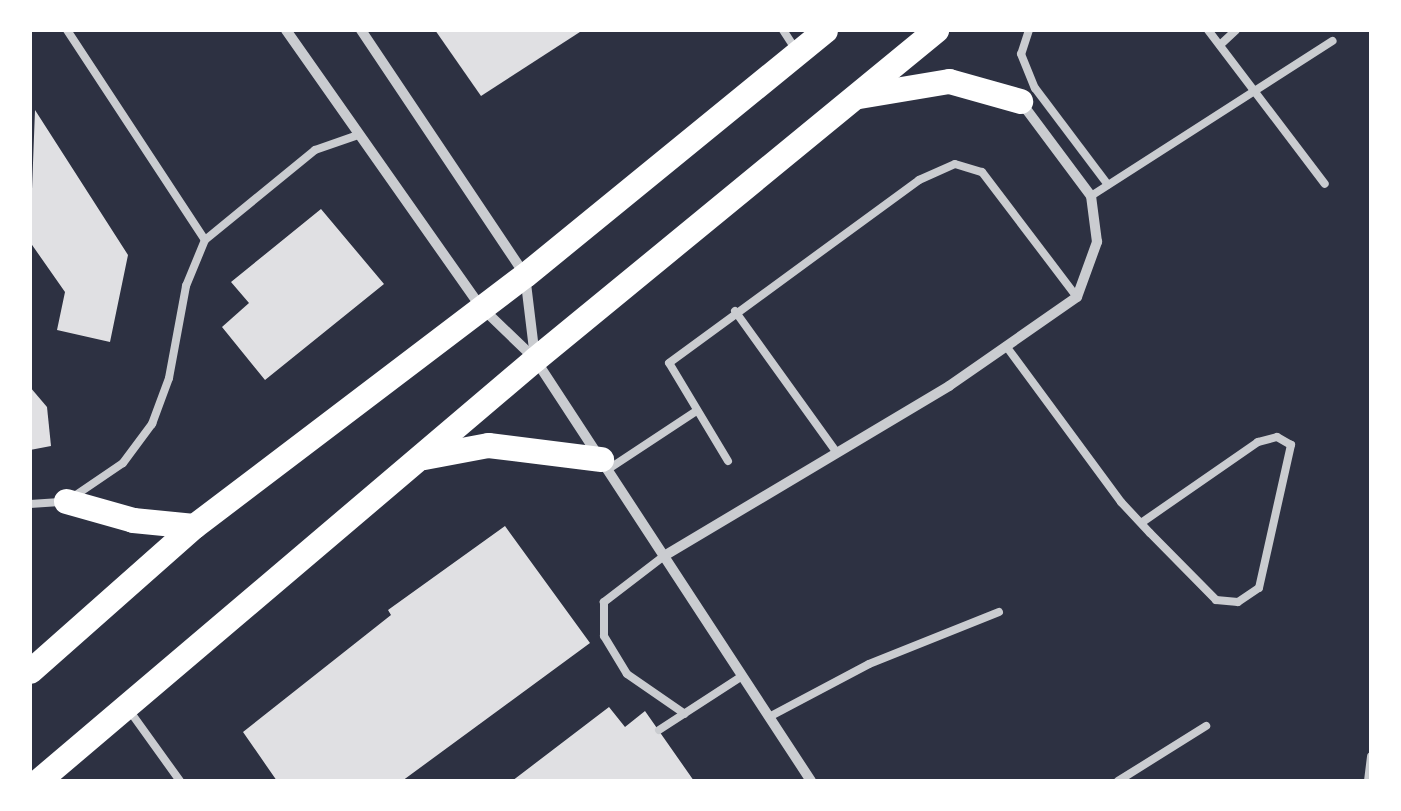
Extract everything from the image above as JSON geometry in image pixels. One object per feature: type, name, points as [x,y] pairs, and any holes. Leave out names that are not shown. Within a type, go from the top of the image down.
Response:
[{"type":"main road","points":[[30,671],[194,526],[525,274],[825,30]]},
{"type":"main road","points":[[38,781],[129,710],[535,359],[936,30]]},
{"type":"main road","points":[[854,97],[948,80],[1020,101]]},
{"type":"main road","points":[[424,456],[520,446],[604,464]]},
{"type":"main road","points":[[66,502],[133,520],[194,526]]},
{"type":"street","points":[[286,30],[480,306],[535,359],[811,781]]},
{"type":"street","points":[[361,30],[525,274],[535,359]]},
{"type":"street","points":[[664,556],[836,453],[1077,297],[1096,242],[1092,196],[1020,101]]},
{"type":"lane","points":[[67,30],[204,240]]},
{"type":"lane","points":[[783,30],[797,52]]},
{"type":"lane","points":[[1028,30],[1021,54],[1034,88],[1108,185]]},
{"type":"lane","points":[[1208,30],[1324,184]]},
{"type":"lane","points":[[1220,45],[1236,30]]},
{"type":"lane","points":[[1092,196],[1332,41]]},
{"type":"lane","points":[[30,504],[66,502],[123,462],[152,424],[169,378],[186,286],[204,240],[315,150],[358,135]]},
{"type":"lane","points":[[728,462],[669,363],[919,180],[956,164],[982,172],[1077,297]]},
{"type":"lane","points":[[735,311],[836,453]]},
{"type":"lane","points":[[1006,346],[1140,523],[1216,600],[1238,602],[1259,588],[1291,445],[1276,437],[1258,442],[1140,523]]},
{"type":"lane","points":[[604,464],[696,412]]},
{"type":"lane","points":[[664,556],[604,602],[604,636],[626,674],[685,714]]},
{"type":"lane","points":[[769,717],[869,664],[999,612]]},
{"type":"lane","points":[[659,730],[742,676]]},
{"type":"lane","points":[[129,710],[180,781]]},
{"type":"lane","points":[[1118,781],[1206,726]]},
{"type":"lane","points":[[1368,781],[1371,756]]},
{"type":"building","points":[[435,30],[583,30],[481,96]]},
{"type":"building","points":[[35,110],[128,255],[110,342],[57,330],[65,292],[30,242]]},
{"type":"building","points":[[321,209],[384,284],[265,380],[222,327],[249,303],[231,282]]},
{"type":"building","points":[[30,387],[47,407],[51,446],[30,450]]},
{"type":"building","points":[[505,526],[590,643],[402,781],[277,781],[243,732],[391,615],[388,610]]},
{"type":"building","points":[[609,707],[625,727],[645,711],[694,781],[512,781]]}]
